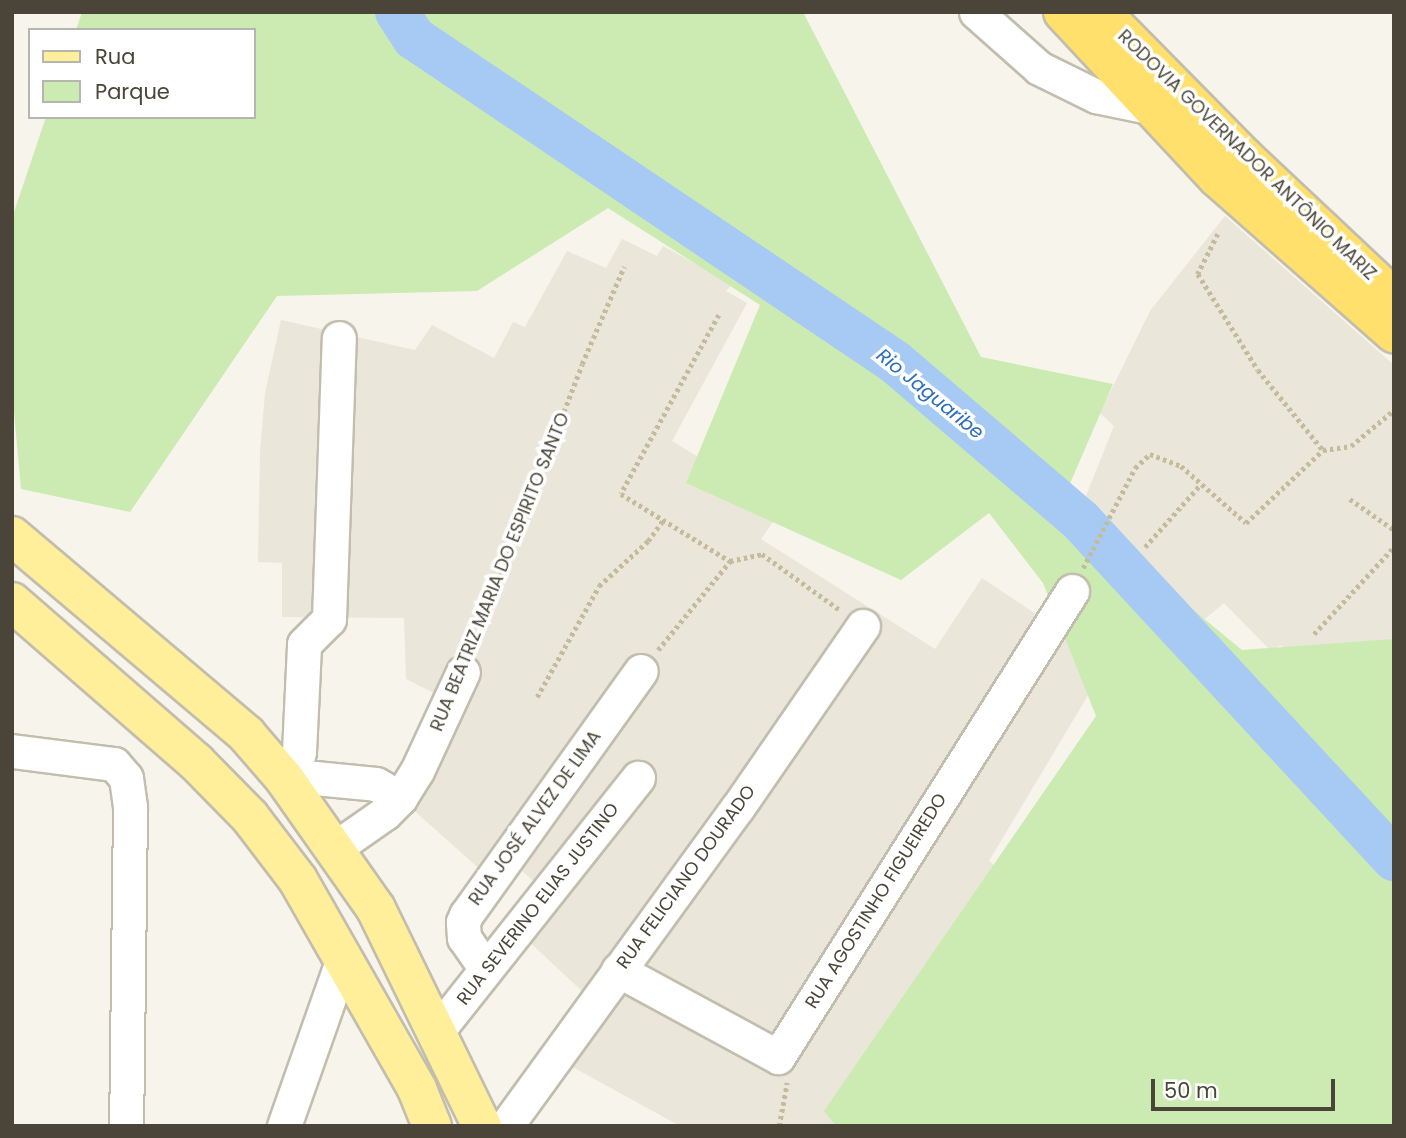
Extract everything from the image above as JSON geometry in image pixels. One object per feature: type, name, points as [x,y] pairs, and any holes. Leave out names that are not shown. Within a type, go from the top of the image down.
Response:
[{"type":"highway","name":"RODOVIA GOVERNADOR ANTÔNIO MARIZ","points":[[1063,12],[1218,178],[1394,334]]},
{"type":"highway","name":"RODOVIA GOVERNADOR ANTÔNIO MARIZ","points":[[1101,12],[1244,157],[1394,298]]},
{"type":"main road","points":[[12,536],[246,734],[291,786],[376,909],[438,1030],[482,1126]]},
{"type":"main road","points":[[12,602],[196,762],[250,817],[298,880],[417,1089],[432,1126]]},
{"type":"street","points":[[976,12],[1039,68],[1096,96],[1153,108]]},
{"type":"street","points":[[291,786],[299,752],[304,644],[329,619],[339,338]]},
{"type":"street","name":"RUA AGOSTINHO FIGUEIREDO","points":[[618,970],[779,1057],[1076,582]]},
{"type":"street","name":"RUA FELICIANO DOURADO","points":[[506,1126],[738,807],[863,626]]},
{"type":"street","name":"RUA JOSÉ ALVEZ DE LIMA","points":[[486,969],[464,938],[463,922],[490,877],[641,671]]},
{"type":"street","name":"RUA BEATRIZ MARIA DO ESPIRITO SANTO","points":[[335,848],[385,813],[400,798],[417,771],[463,672]]},
{"type":"street","points":[[12,751],[114,764],[123,771],[130,808],[127,1126]]},
{"type":"street","points":[[291,786],[315,778],[376,784],[400,798]]},
{"type":"street","name":"RUA SEVERINO ELIAS JUSTINO","points":[[438,1030],[638,778]]},
{"type":"street","points":[[284,1126],[343,958]]},
{"type":"path","points":[[1218,234],[1198,274],[1258,370],[1323,450]]},
{"type":"path","name":"RUA BEATRIZ MARIA DO ESPIRITO SANTO","points":[[463,672],[582,364],[624,267]]},
{"type":"path","points":[[719,315],[621,494],[730,561]]},
{"type":"path","points":[[1076,582],[1135,468],[1150,454],[1181,466],[1246,523],[1323,450],[1351,446],[1394,410]]},
{"type":"path","points":[[1145,547],[1201,484]]},
{"type":"path","points":[[1350,499],[1394,530]]},
{"type":"path","points":[[537,697],[599,586],[648,541],[663,520]]},
{"type":"path","points":[[1314,634],[1394,547]]},
{"type":"path","points":[[641,671],[730,561],[762,554],[863,626]]},
{"type":"path","points":[[779,1126],[782,1109]]},
{"type":"shaded area","points":[[1225,216],[1394,365],[1394,707],[1307,676],[1281,645],[1271,651],[1224,603],[1200,623],[1082,506],[1114,426],[1100,413],[1150,311]]},
{"type":"shaded area","points":[[622,239],[657,256],[663,246],[732,284],[726,291],[747,303],[672,441],[782,509],[761,539],[935,649],[982,578],[1108,662],[989,861],[1004,874],[868,1126],[680,1126],[558,1059],[597,1005],[524,937],[552,898],[509,859],[492,880],[400,798],[450,701],[406,679],[404,618],[282,617],[282,563],[258,562],[260,452],[265,393],[281,320],[415,350],[432,325],[494,358],[513,322],[525,327],[567,251],[606,268]]},
{"type":"green space","points":[[82,12],[803,12],[981,357],[1113,384],[1062,502],[1242,650],[1394,639],[1394,1126],[836,1126],[824,1111],[1096,716],[1043,583],[989,513],[901,580],[686,483],[760,305],[608,208],[477,291],[277,296],[130,512],[21,489],[12,390],[12,218],[45,119],[256,119],[256,28],[77,28]]},
{"type":"waterway","name":"Rio Jaguaribe","points":[[397,12],[414,38],[895,362],[1081,521],[1394,859]]}]
